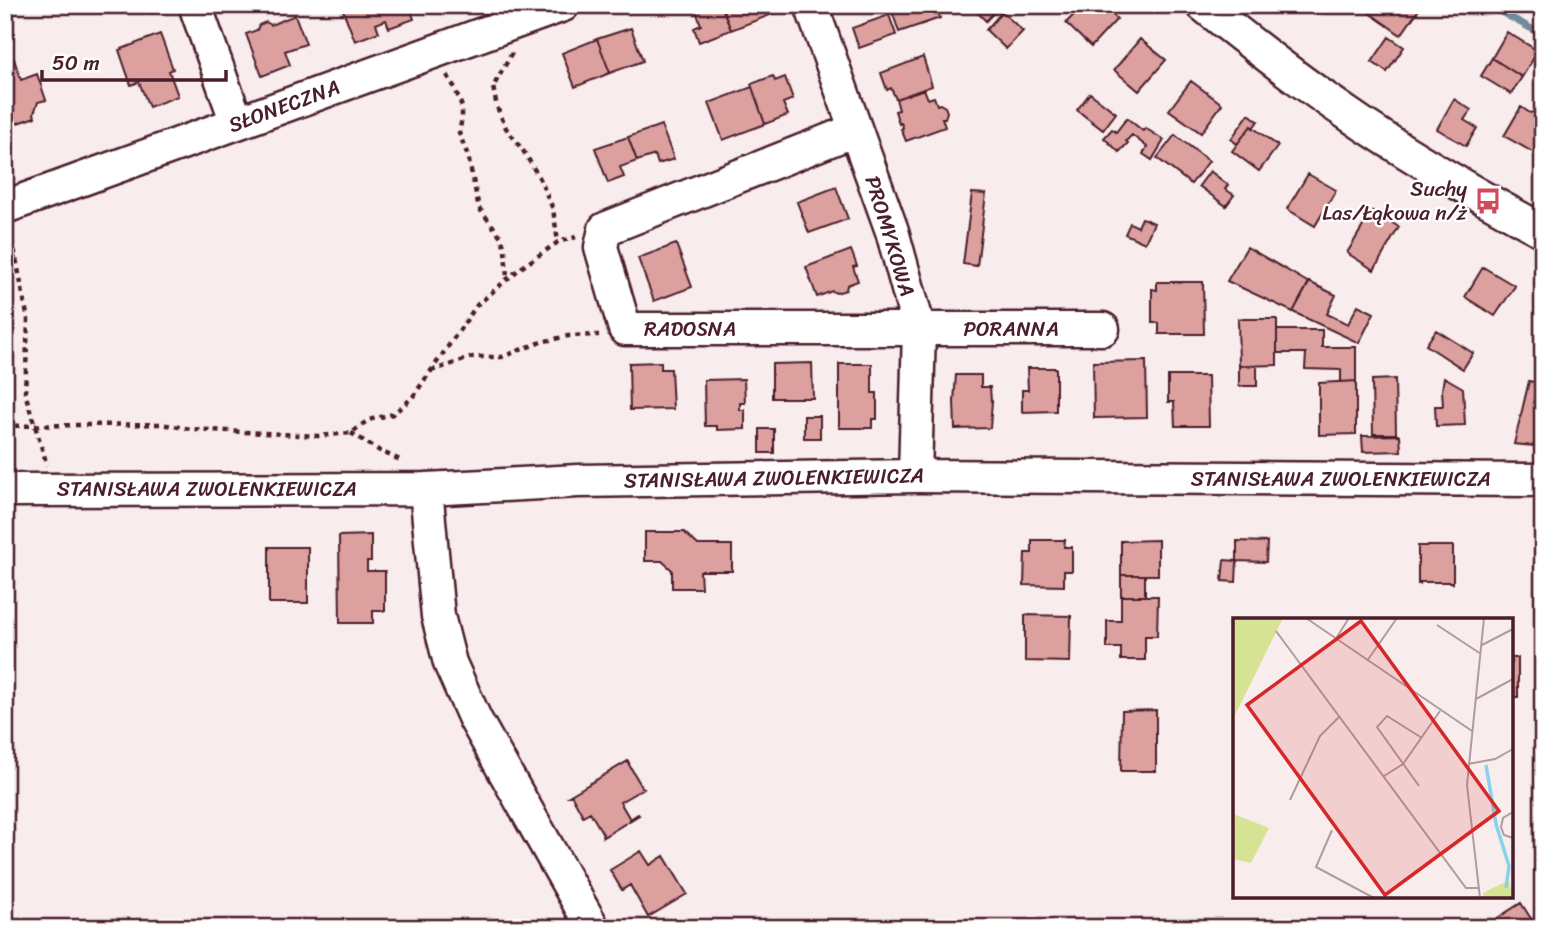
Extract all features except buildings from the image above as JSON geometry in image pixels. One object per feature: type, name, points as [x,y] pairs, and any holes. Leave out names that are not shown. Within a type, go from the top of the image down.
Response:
[{"type":"street","points":[[195,5],[237,123]]},
{"type":"street","name":"SŁONECZNA","points":[[5,207],[562,5]]},
{"type":"street","name":"PROMYKOWA","points":[[811,5],[892,231],[919,329],[915,476]]},
{"type":"street","points":[[1203,5],[1345,113],[1451,180],[1543,231]]},
{"type":"street","points":[[605,229],[855,130]]},
{"type":"street","name":"RADOSNA","points":[[605,229],[600,247],[625,329],[919,329]]},
{"type":"street","name":"PORANNA","points":[[919,329],[1103,328]]},
{"type":"street","name":"STANISŁAWA ZWOLENKIEWICZA","points":[[5,490],[426,489],[592,481],[915,476],[1543,480]]},
{"type":"street","points":[[426,489],[438,616],[450,663],[475,719],[593,928]]},
{"type":"path","points":[[519,21],[511,56],[494,87],[497,107],[506,128],[540,179],[553,209],[558,242]]},
{"type":"path","points":[[436,51],[462,107],[459,134],[473,173],[479,208],[502,238],[508,279]]},
{"type":"path","points":[[5,227],[16,256],[28,320],[25,393],[55,489]]},
{"type":"path","points":[[5,426],[161,425],[318,436],[351,433],[368,420],[393,414],[412,398],[477,305],[508,279],[558,242],[605,229]]},
{"type":"path","points":[[5,262],[16,256]]},
{"type":"path","points":[[430,371],[473,358],[502,357],[541,342],[568,336],[598,335],[625,329]]},
{"type":"waterway","points":[[1488,5],[1543,35]]},
{"type":"place","name":"Suchy Las/Łąkowa n/ż","points":[[1488,201]]}]
